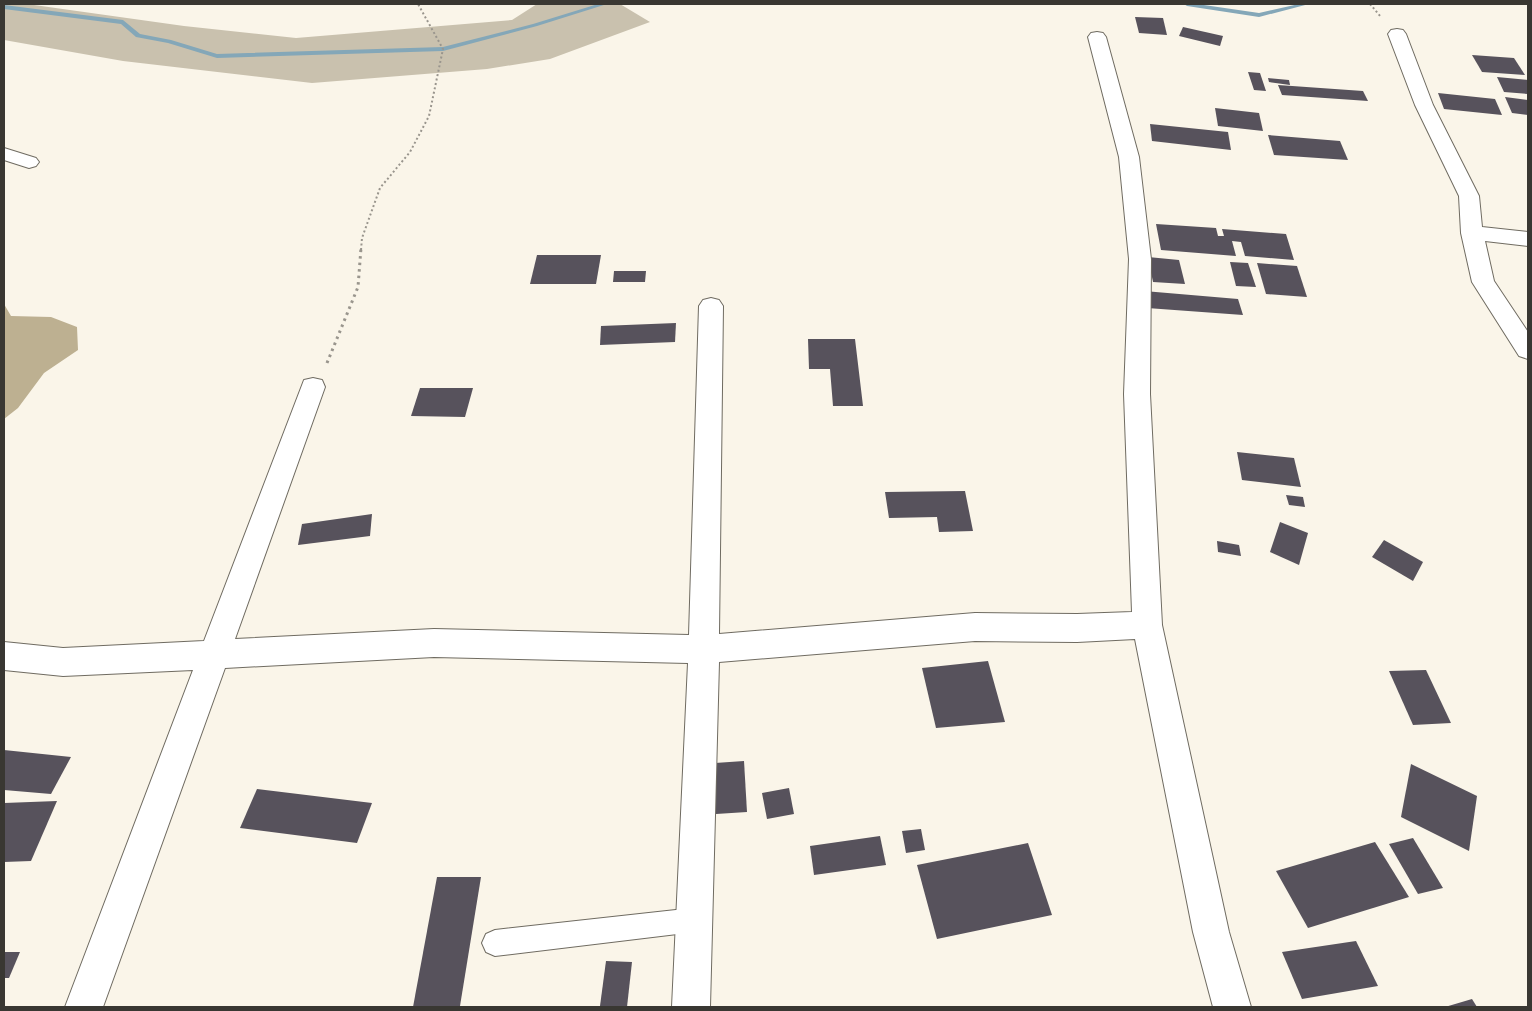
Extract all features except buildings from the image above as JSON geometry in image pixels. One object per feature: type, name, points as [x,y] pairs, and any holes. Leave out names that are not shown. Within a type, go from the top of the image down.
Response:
[{"type":"street","points":[[1397,34],[1424,105],[1469,196],[1472,233],[1482,282],[1528,350]]},
{"type":"street","points":[[1097,36],[1129,157],[1140,259],[1137,394],[1147,625],[1211,932],[1232,1007]]},
{"type":"street","points":[[4,154],[29,162]]},
{"type":"street","points":[[1472,233],[1528,239]]},
{"type":"street","points":[[691,1007],[704,649],[711,306]]},
{"type":"street","points":[[84,1007],[313,387]]},
{"type":"street","points":[[4,656],[63,662],[434,643],[704,649],[975,627],[1076,628],[1147,625]]},
{"type":"lane","points":[[495,943],[694,920]]},
{"type":"path","points":[[313,387],[331,357],[358,287],[362,238],[380,188],[410,152],[429,116],[443,48],[418,4]]},
{"type":"shaded area","points":[[4,4],[27,4],[184,26],[296,38],[512,20],[537,4],[620,4],[650,22],[550,59],[487,69],[312,83],[123,61],[4,40]]},
{"type":"shaded area","points":[[4,304],[11,316],[51,317],[77,327],[78,350],[44,373],[18,408],[4,419]]},
{"type":"waterway","points":[[4,7],[123,22],[138,36],[169,41],[217,56],[443,49],[535,25],[604,4]]},
{"type":"waterway","points":[[1187,4],[1259,15],[1306,4]]}]
